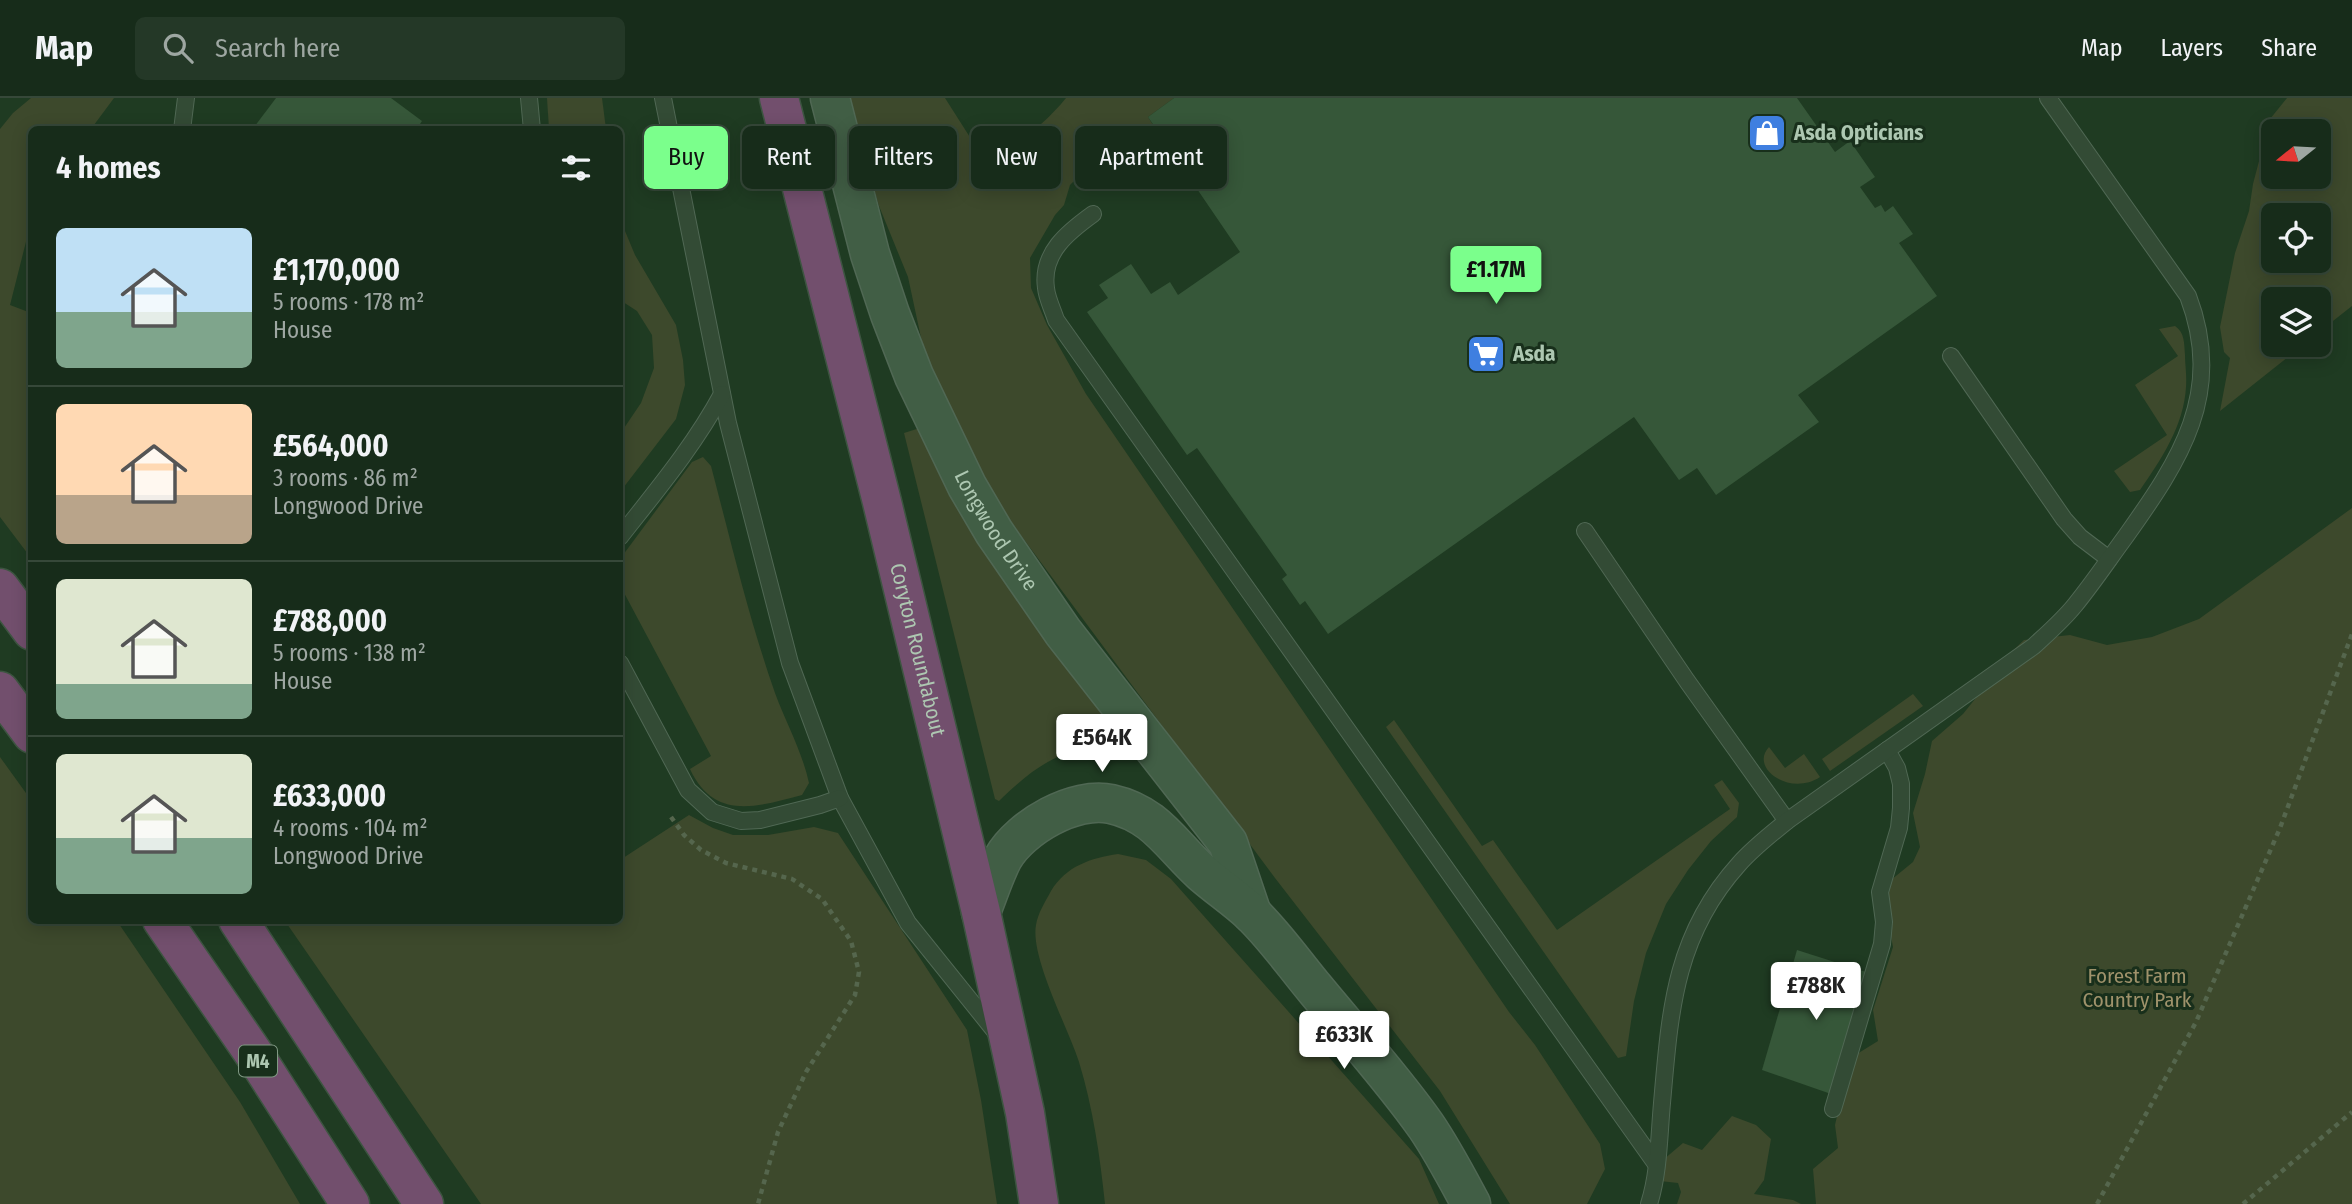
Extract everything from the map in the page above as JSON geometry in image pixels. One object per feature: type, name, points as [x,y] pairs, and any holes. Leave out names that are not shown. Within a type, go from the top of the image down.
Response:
[{"type":"highway","name":"Coryton Roundabout","points":[[779,98],[885,515],[981,912],[1025,1113],[1039,1204]]},
{"type":"highway","points":[[0,588],[28,626]]},
{"type":"highway","points":[[0,691],[28,729]]},
{"type":"highway","name":"M4","points":[[165,924],[256,1057],[350,1204]]},
{"type":"highway","points":[[241,924],[424,1204]]},
{"type":"street","name":"Longwood Drive","points":[[830,98],[870,254],[890,314],[914,376],[967,486],[993,532],[1063,632],[1228,843],[1252,914]]},
{"type":"street","name":"Longwood Drive","points":[[981,912],[1004,857],[1032,828],[1066,808],[1086,804],[1110,804],[1135,812],[1167,834],[1200,871],[1252,914],[1365,1048],[1424,1124],[1471,1204]]},
{"type":"lane","points":[[182,126],[186,98]]},
{"type":"lane","points":[[529,98],[531,126]]},
{"type":"lane","points":[[663,98],[722,394],[790,663],[840,798],[908,923],[1012,1053]]},
{"type":"lane","points":[[1648,1204],[1656,1164],[1671,1010],[1684,954],[1693,933],[1723,883],[1756,846],[1787,821],[2034,646],[2075,606],[2170,473],[2187,437],[2197,406],[2201,378],[2196,317],[2188,296],[2048,98]]},
{"type":"lane","points":[[1093,214],[1063,236],[1049,258],[1045,287],[1056,320],[1656,1164]]},
{"type":"lane","points":[[1951,356],[2064,519],[2080,537],[2109,559]]},
{"type":"lane","points":[[623,533],[688,450],[722,394]]},
{"type":"lane","points":[[1585,531],[1686,681],[1787,821]]},
{"type":"lane","points":[[623,669],[688,790],[712,812],[741,821],[760,820],[840,798]]},
{"type":"lane","points":[[1833,1109],[1882,944],[1884,922],[1880,892],[1899,828],[1901,808],[1899,776],[1886,750]]},
{"type":"path","points":[[2097,1204],[2201,1010],[2280,828],[2352,634]]},
{"type":"path","points":[[671,817],[684,835],[701,850],[726,863],[792,878],[822,899],[851,941],[859,972],[855,995],[806,1072],[778,1132],[758,1204]]},
{"type":"path","points":[[2242,1204],[2352,1112]]},
{"type":"green space","points":[[31,98],[114,98],[93,126],[28,126],[28,234],[10,305],[28,312],[28,554],[0,517],[0,129],[13,113]]},
{"type":"green space","points":[[547,98],[602,98],[606,126],[549,126]]},
{"type":"green space","points":[[847,98],[945,98],[971,139],[971,189],[1061,189],[1061,126],[1039,126],[1066,98],[1174,98],[1148,117],[1154,126],[1075,126],[1075,180],[1070,185],[1064,205],[1055,215],[1030,258],[1031,288],[1047,325],[1086,394],[1509,1012],[1535,1045],[1600,1144],[1605,1169],[1587,1204],[1510,1204],[1440,1091],[1275,878],[991,495],[926,361],[908,277],[874,189],[957,189],[957,126],[855,126]]},
{"type":"green space","points":[[2287,98],[2352,98],[2352,306],[2331,323],[2331,287],[2261,287],[2261,357],[2288,357],[2220,411],[2230,358],[2224,352],[2220,327],[2235,253],[2249,211],[2261,153],[2261,189],[2331,189],[2331,119],[2270,119]]},
{"type":"green space","points":[[623,226],[635,255],[676,325],[685,385],[676,419],[623,488],[623,430],[641,403],[654,368],[652,335],[637,311],[623,302]]},
{"type":"green space","points":[[2175,326],[2182,335],[2185,355],[2186,387],[2181,415],[2170,442],[2148,479],[2140,490],[2130,492],[2114,471],[2167,435],[2135,385],[2178,356],[2159,329]]},
{"type":"green space","points":[[923,427],[1126,738],[1118,744],[1082,749],[1053,759],[1026,777],[999,801],[995,799],[904,433]]},
{"type":"green space","points":[[703,457],[711,466],[757,637],[775,693],[806,771],[809,783],[802,795],[753,806],[738,806],[711,797],[700,786],[690,769],[711,756],[623,591],[623,555],[692,462]]},
{"type":"green space","name":"Forest Farm Country Park","points":[[2352,508],[2352,1204],[1816,1204],[1813,1169],[1838,1148],[1835,1125],[1857,1054],[1878,1041],[1873,1010],[1893,947],[1886,911],[1891,880],[1913,862],[1920,847],[1913,813],[1932,741],[1963,714],[2004,659],[2024,640],[2070,635],[2107,645],[2152,637],[2199,619]]},
{"type":"green space","points":[[1913,694],[1923,706],[1830,771],[1822,759]]},
{"type":"green space","points":[[1394,720],[1482,846],[1493,840],[1557,930],[1730,809],[1714,785],[1722,780],[1739,803],[1737,817],[1711,841],[1666,904],[1646,953],[1634,1001],[1626,1056],[1618,1058],[1386,727]]},
{"type":"green space","points":[[1769,747],[1785,768],[1804,754],[1820,777],[1797,784],[1776,777],[1768,771],[1764,763],[1764,755]]},
{"type":"green space","points":[[0,757],[28,796],[28,924],[119,924],[240,1102],[300,1204],[0,1204]]},
{"type":"green space","points":[[689,815],[733,835],[768,835],[814,827],[838,833],[967,1030],[997,1204],[481,1204],[287,924],[623,924],[623,858]]},
{"type":"green space","points":[[1118,854],[1146,860],[1171,879],[1419,1159],[1439,1204],[1105,1204],[1088,1097],[1079,1062],[1044,974],[1036,939],[1036,925],[1051,891],[1064,875],[1089,861]]},
{"type":"green space","points":[[1732,1116],[1756,1125],[1771,1139],[1764,1180],[1754,1194],[1793,1200],[1801,1204],[1677,1204],[1681,1192],[1678,1183],[1660,1181],[1663,1160],[1683,1143],[1702,1150]]},
{"type":"building","points":[[276,98],[391,98],[422,121],[419,126],[255,126]]},
{"type":"building","name":"Asda","points":[[1174,98],[1797,98],[1835,152],[1850,141],[1875,177],[1860,187],[1875,208],[1881,205],[1885,212],[1893,206],[1913,234],[1899,243],[1937,296],[1798,395],[1819,422],[1716,495],[1697,468],[1679,480],[1634,417],[1328,634],[1305,601],[1300,605],[1282,579],[1287,575],[1197,448],[1187,455],[1087,312],[1108,298],[1099,285],[1131,264],[1151,294],[1170,282],[1178,295],[1240,252],[1197,189],[1227,189],[1227,126],[1154,126],[1148,117]]},
{"type":"building","points":[[1797,950],[1869,973],[1834,1095],[1762,1070]]},
{"type":"place","name":"Asda Opticians","points":[[1767,133]]},
{"type":"place","name":"Asda","points":[[1486,354]]}]
